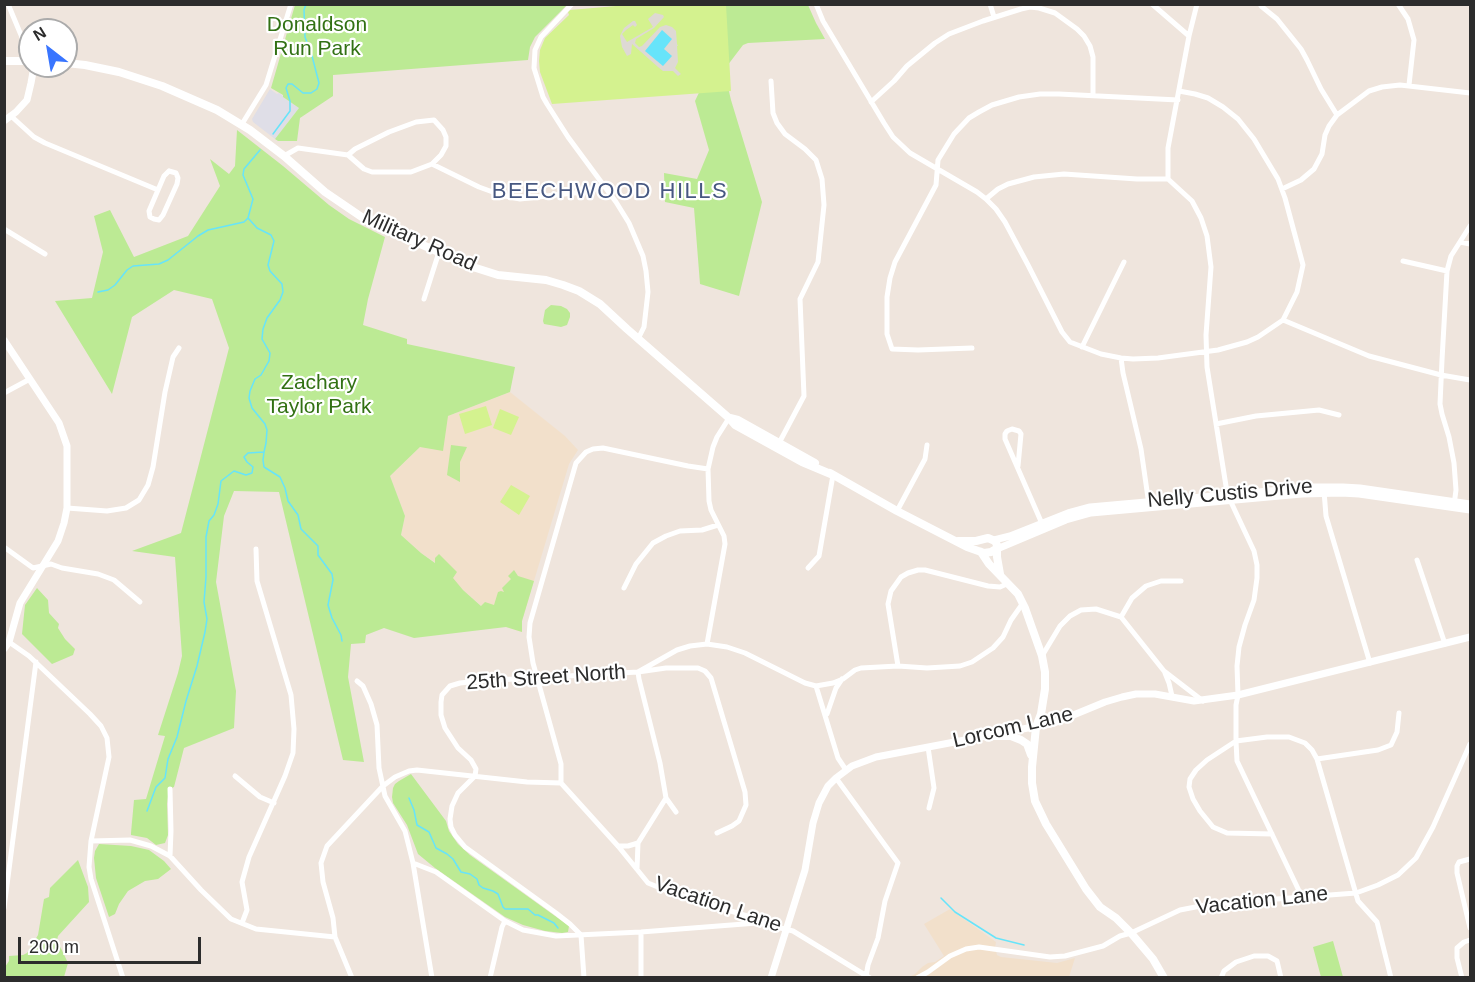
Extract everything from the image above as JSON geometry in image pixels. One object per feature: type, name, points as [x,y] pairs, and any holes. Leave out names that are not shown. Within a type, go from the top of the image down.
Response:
[{"type":"main road","name":"Military Road","points":[[78,64],[119,72],[162,86],[217,110],[242,124],[284,156],[325,192],[369,222],[476,268],[498,275],[546,280],[579,291],[600,304],[735,425],[777,446],[802,462],[833,475],[897,511],[980,552],[1018,594],[1032,624],[1042,656],[1046,689],[1036,727],[1032,766],[1035,801],[1086,890],[1100,907],[1116,918],[1131,933],[1153,959],[1164,978]]},
{"type":"main road","points":[[997,549],[988,553],[980,552],[977,548],[982,540],[988,538],[994,540],[996,543],[997,549],[997,562],[1000,575]]},
{"type":"main road","name":"Military Road","points":[[956,541],[982,540]]},
{"type":"main road","points":[[991,736],[1011,736],[1022,740],[1030,751],[1032,766]]},
{"type":"street","points":[[8,4],[18,28]]},
{"type":"street","points":[[242,124],[266,86],[291,4]]},
{"type":"street","points":[[572,4],[541,37],[535,50],[534,68],[543,97],[551,111],[603,183],[628,223],[643,256],[648,292],[644,327],[638,339]]},
{"type":"street","points":[[816,4],[823,21],[871,102],[902,146],[917,158],[986,199],[1005,222],[1063,335],[1071,342],[1101,354],[1133,359],[1158,358],[1206,352],[1248,342],[1283,320],[1297,292],[1303,265],[1296,234],[1282,189],[1254,139],[1238,119],[1223,107],[1208,98],[1179,91]]},
{"type":"street","points":[[990,4],[994,17]]},
{"type":"street","points":[[1152,4],[1189,36]]},
{"type":"street","points":[[1168,179],[1168,148],[1197,4]]},
{"type":"street","points":[[1398,4],[1408,19],[1414,40],[1409,86]]},
{"type":"street","points":[[1261,6],[1277,18],[1301,49],[1337,115]]},
{"type":"street","points":[[871,102],[934,43],[994,17],[1021,9],[1039,8],[1055,13],[1084,36],[1092,52],[1094,68],[1092,95]]},
{"type":"street","points":[[4,121],[27,100],[32,78]]},
{"type":"street","points":[[771,81],[773,113],[777,123],[785,135],[816,160],[822,179],[824,206],[818,262],[800,299],[804,396],[777,446]]},
{"type":"street","points":[[1282,189],[1301,180],[1314,169],[1322,154],[1329,126],[1337,115],[1369,91],[1400,85],[1470,93]]},
{"type":"street","points":[[972,348],[892,349],[887,334],[886,309],[890,278],[904,244],[936,184],[940,156],[954,134],[969,118],[992,105],[1019,97],[1040,94],[1178,100]]},
{"type":"street","points":[[11,116],[34,137],[45,143],[158,190]]},
{"type":"street","points":[[284,156],[298,148],[348,154],[364,169],[372,172],[411,172],[432,164],[446,146],[446,137],[434,120],[416,122],[389,132],[348,154]]},
{"type":"street","points":[[432,164],[479,187],[520,199],[592,190],[603,183]]},
{"type":"street","points":[[169,171],[176,173],[177,184],[159,220],[150,217],[149,211],[158,190],[164,176],[169,171]]},
{"type":"street","points":[[986,199],[1008,184],[1034,177],[1064,174],[1168,179],[1192,201],[1201,218],[1207,236],[1211,267],[1206,352],[1216,424],[1229,497],[1249,537],[1257,565],[1254,600],[1238,650],[1237,761],[1302,897]]},
{"type":"street","points":[[1454,504],[1456,490],[1453,456],[1440,404],[1447,271],[1451,256],[1470,226]]},
{"type":"street","points":[[4,229],[45,254]]},
{"type":"street","points":[[1460,242],[1470,244]]},
{"type":"street","points":[[424,299],[439,252]]},
{"type":"street","points":[[1403,261],[1447,271]]},
{"type":"street","points":[[1082,347],[1124,262]]},
{"type":"street","points":[[1283,320],[1369,356],[1470,380]]},
{"type":"street","points":[[4,340],[56,416],[67,446],[67,508],[64,523],[58,541],[20,603],[7,646],[18,647],[36,662],[96,720],[108,742],[108,763],[91,841],[89,873],[123,978]]},
{"type":"street","points":[[67,508],[107,510],[126,508],[139,500],[148,485],[153,467],[165,392],[173,357],[179,348]]},
{"type":"street","points":[[1121,358],[1141,449],[1148,504]]},
{"type":"street","points":[[4,393],[30,378]]},
{"type":"street","points":[[1216,424],[1256,416],[1319,410],[1339,415]]},
{"type":"street","points":[[707,644],[725,551],[724,536],[708,501],[708,469],[717,437],[729,418]]},
{"type":"street","points":[[1018,466],[1022,438],[1016,429],[1012,429],[1007,431],[1004,437],[1043,526]]},
{"type":"street","points":[[897,511],[925,459],[927,445]]},
{"type":"street","points":[[352,978],[335,937],[321,863],[327,846],[383,786],[409,771],[561,783],[561,764],[529,637],[530,623],[576,463],[586,452],[603,448],[708,469]]},
{"type":"street","points":[[808,568],[819,556],[833,475]]},
{"type":"street","name":"Nelly Custis Drive","points":[[997,549],[1068,513],[1148,504],[1360,488],[1454,504],[1470,504]]},
{"type":"street","points":[[1324,490],[1326,516],[1370,663]]},
{"type":"street","name":"Nelly Custis Drive","points":[[1454,504],[1470,510]]},
{"type":"street","points":[[624,588],[636,564],[653,543],[680,531],[702,530],[718,525]]},
{"type":"street","name":"Nelly Custis Drive","points":[[994,540],[1043,526]]},
{"type":"street","points":[[4,548],[33,568],[51,564],[98,574],[114,580],[140,602]]},
{"type":"street","points":[[242,923],[247,910],[242,882],[249,858],[274,803],[292,753],[294,729],[291,695],[257,581],[256,549]]},
{"type":"street","points":[[1417,560],[1445,644]]},
{"type":"street","points":[[898,666],[888,604],[891,591],[901,577],[918,570],[925,570],[988,586],[1000,587],[1009,584]]},
{"type":"street","points":[[1121,617],[1132,598],[1146,586],[1161,581],[1180,581]]},
{"type":"street","points":[[826,716],[836,688],[849,673],[861,668],[898,666],[948,668],[972,662],[983,656],[999,642],[1023,603]]},
{"type":"street","points":[[1042,656],[1060,626],[1070,616],[1082,610],[1096,609],[1121,617],[1164,671],[1203,701]]},
{"type":"street","name":"Lorcom Lane","points":[[771,978],[808,857],[815,813],[824,794],[836,778],[859,763],[876,757],[1054,723],[1122,697],[1155,694],[1203,701],[1238,695],[1470,637]]},
{"type":"street","name":"25th Street North","points":[[638,672],[678,650],[707,644],[745,653],[805,683],[816,686]]},
{"type":"street","points":[[4,908],[36,662]]},
{"type":"street","name":"25th Street North","points":[[475,776],[474,764],[458,748],[445,728],[441,708],[442,695],[450,686],[479,681],[638,672],[666,668],[698,668],[705,671],[711,678],[746,792],[746,805],[739,821],[717,833]]},
{"type":"street","points":[[1164,671],[1172,696]]},
{"type":"street","points":[[638,672],[666,798],[676,812]]},
{"type":"street","points":[[843,679],[816,686],[838,758],[846,770]]},
{"type":"street","points":[[357,681],[363,687],[377,725],[379,768],[385,796],[405,831],[413,863],[432,978]]},
{"type":"street","points":[[1317,759],[1378,750],[1391,745],[1397,732],[1400,713]]},
{"type":"street","points":[[1272,834],[1227,833],[1213,827],[1192,799],[1190,779],[1196,770],[1236,741],[1289,737],[1305,743],[1312,750],[1317,759],[1358,901],[1377,922],[1391,978]]},
{"type":"street","name":"Vacation Lane","points":[[917,978],[950,956],[979,947],[1050,957],[1079,953],[1103,946],[1120,936],[1180,910],[1211,904],[1356,892],[1378,885],[1398,875],[1416,858],[1433,827],[1470,744]]},
{"type":"street","points":[[928,747],[934,788],[929,808]]},
{"type":"street","points":[[235,776],[260,796],[274,803]]},
{"type":"street","points":[[475,776],[454,800],[450,815],[451,827],[455,835],[465,848],[556,913],[581,935],[584,978]]},
{"type":"street","points":[[836,778],[898,863],[885,901],[878,938],[867,967],[868,977]]},
{"type":"street","name":"Vacation Lane","points":[[561,783],[648,883],[797,933],[868,977]]},
{"type":"street","points":[[170,789],[170,856]]},
{"type":"street","points":[[637,869],[638,843],[666,798]]},
{"type":"street","points":[[91,841],[130,840],[151,846],[170,856],[231,919],[256,929],[335,937]]},
{"type":"street","points":[[618,846],[638,843]]},
{"type":"street","points":[[1470,859],[1459,862],[1457,866],[1470,928]]},
{"type":"street","points":[[413,863],[436,872],[505,921],[523,930],[556,936],[641,932],[760,922]]},
{"type":"street","points":[[490,978],[505,921]]},
{"type":"street","points":[[641,932],[641,978]]},
{"type":"street","points":[[1462,978],[1457,948],[1470,940]]},
{"type":"street","points":[[1221,978],[1224,971],[1236,962],[1254,956],[1268,956],[1277,961],[1281,978]]},
{"type":"shaded area","points":[[655,13],[664,17],[654,28],[636,39],[635,43],[639,47],[642,46],[660,27],[666,25],[672,27],[676,31],[678,46],[678,62],[675,68],[681,74],[678,76],[673,71],[663,71],[632,44],[631,54],[627,56],[622,47],[620,36],[624,28],[633,21],[637,25],[635,27],[633,25],[622,34],[627,42],[653,27],[648,19]]},
{"type":"shaded area","points":[[270,89],[299,108],[275,139],[252,119]]},
{"type":"shaded area","points":[[510,392],[565,436],[578,450],[569,464],[522,621],[522,632],[506,627],[436,563],[401,535],[405,516],[390,476],[448,416]]},
{"type":"shaded area","points":[[950,909],[996,942],[997,955],[1001,957],[1057,963],[1075,958],[1069,977],[907,978],[928,963],[935,962],[944,956],[924,924]]},
{"type":"green space","name":"Donaldson Run Park","points":[[295,4],[567,5],[535,37],[530,47],[528,60],[333,75],[333,96],[300,118],[297,141],[278,141],[275,139],[299,108],[271,88]]},
{"type":"green space","points":[[639,4],[726,5],[731,91],[552,104],[540,72],[540,50],[545,38],[569,15],[570,10]]},
{"type":"green space","points":[[726,5],[808,5],[825,39],[748,43],[743,45],[724,70],[762,202],[739,296],[700,284],[694,208],[665,202],[664,173],[697,179],[709,150],[695,101],[704,82]]},
{"type":"green space","name":"Zachary Taylor Park","points":[[237,130],[329,205],[349,219],[385,237],[363,325],[407,339],[407,344],[515,367],[510,392],[448,416],[443,451],[420,447],[390,476],[405,516],[401,535],[435,563],[435,558],[439,554],[457,572],[453,578],[481,606],[485,602],[494,605],[498,592],[504,592],[502,588],[511,579],[508,576],[514,570],[518,576],[534,581],[522,621],[522,632],[506,627],[414,638],[384,628],[366,635],[365,643],[351,644],[348,677],[364,762],[343,760],[279,492],[234,491],[224,516],[216,582],[236,691],[234,728],[184,748],[174,787],[169,789],[168,835],[165,843],[156,845],[147,838],[131,835],[131,833],[134,800],[146,799],[165,736],[158,735],[182,656],[175,557],[132,551],[181,533],[229,348],[212,299],[174,290],[132,317],[112,394],[55,301],[92,298],[103,252],[94,216],[110,210],[134,257],[188,236],[220,186],[210,159],[229,174],[235,166]]},
{"type":"green space","points":[[551,305],[567,309],[570,317],[567,325],[561,327],[544,324],[545,310]]},
{"type":"green space","points":[[486,406],[492,425],[465,434],[459,414]]},
{"type":"green space","points":[[500,409],[519,417],[511,435],[493,428]]},
{"type":"green space","points":[[451,445],[467,447],[460,462],[460,482],[447,475]]},
{"type":"green space","points":[[511,485],[530,496],[519,515],[500,502]]},
{"type":"green space","points":[[37,588],[48,600],[49,613],[59,624],[58,628],[75,649],[73,655],[52,664],[22,634],[25,605]]},
{"type":"green space","points":[[411,774],[446,821],[449,831],[458,844],[569,926],[568,932],[545,931],[505,917],[418,854],[407,825],[393,803],[392,797],[395,784]]},
{"type":"green space","points":[[99,844],[131,846],[149,850],[171,869],[158,879],[145,881],[128,891],[115,914],[109,917],[96,878],[94,858]]},
{"type":"green space","points":[[78,860],[88,887],[89,902],[58,936],[57,940],[68,963],[64,977],[5,977],[5,967],[9,956],[27,953],[38,935],[44,899],[49,897],[50,888]]},
{"type":"green space","points":[[1333,941],[1343,977],[1321,977],[1313,947]]},
{"type":"water","points":[[662,30],[672,39],[664,49],[672,56],[663,66],[645,51]]},
{"type":"waterway","points":[[273,134],[290,111],[286,88],[288,84],[292,84],[303,93],[311,93],[317,89],[319,83],[305,37],[304,10],[306,4]]},
{"type":"waterway","points":[[98,292],[108,290],[115,285],[133,266],[159,264],[168,260],[208,230],[244,222],[248,218],[253,199],[243,175],[244,169],[260,150]]},
{"type":"waterway","points":[[147,811],[156,787],[165,778],[168,759],[177,737],[205,632],[207,619],[204,602],[206,537],[209,521],[218,504],[221,481],[234,471],[246,475],[252,473],[253,467],[244,457],[248,453],[264,452],[266,443],[265,424],[252,408],[249,398],[255,379],[261,375],[269,361],[270,353],[262,339],[263,329],[283,292],[282,284],[270,271],[268,265],[274,241],[271,235],[257,228],[248,218]]},
{"type":"waterway","points":[[264,452],[264,467],[280,477],[288,501],[298,515],[301,529],[318,546],[318,555],[332,574],[328,605],[342,641]]},
{"type":"waterway","points":[[409,798],[417,825],[429,832],[436,848],[453,859],[461,872],[470,874],[483,888],[498,894],[505,909],[528,909],[535,915],[554,923],[558,928]]},
{"type":"waterway","points":[[941,898],[955,912],[996,938],[1024,945]]},
{"type":"district","name":"BEECHWOOD HILLS","points":[[610,192]]}]
